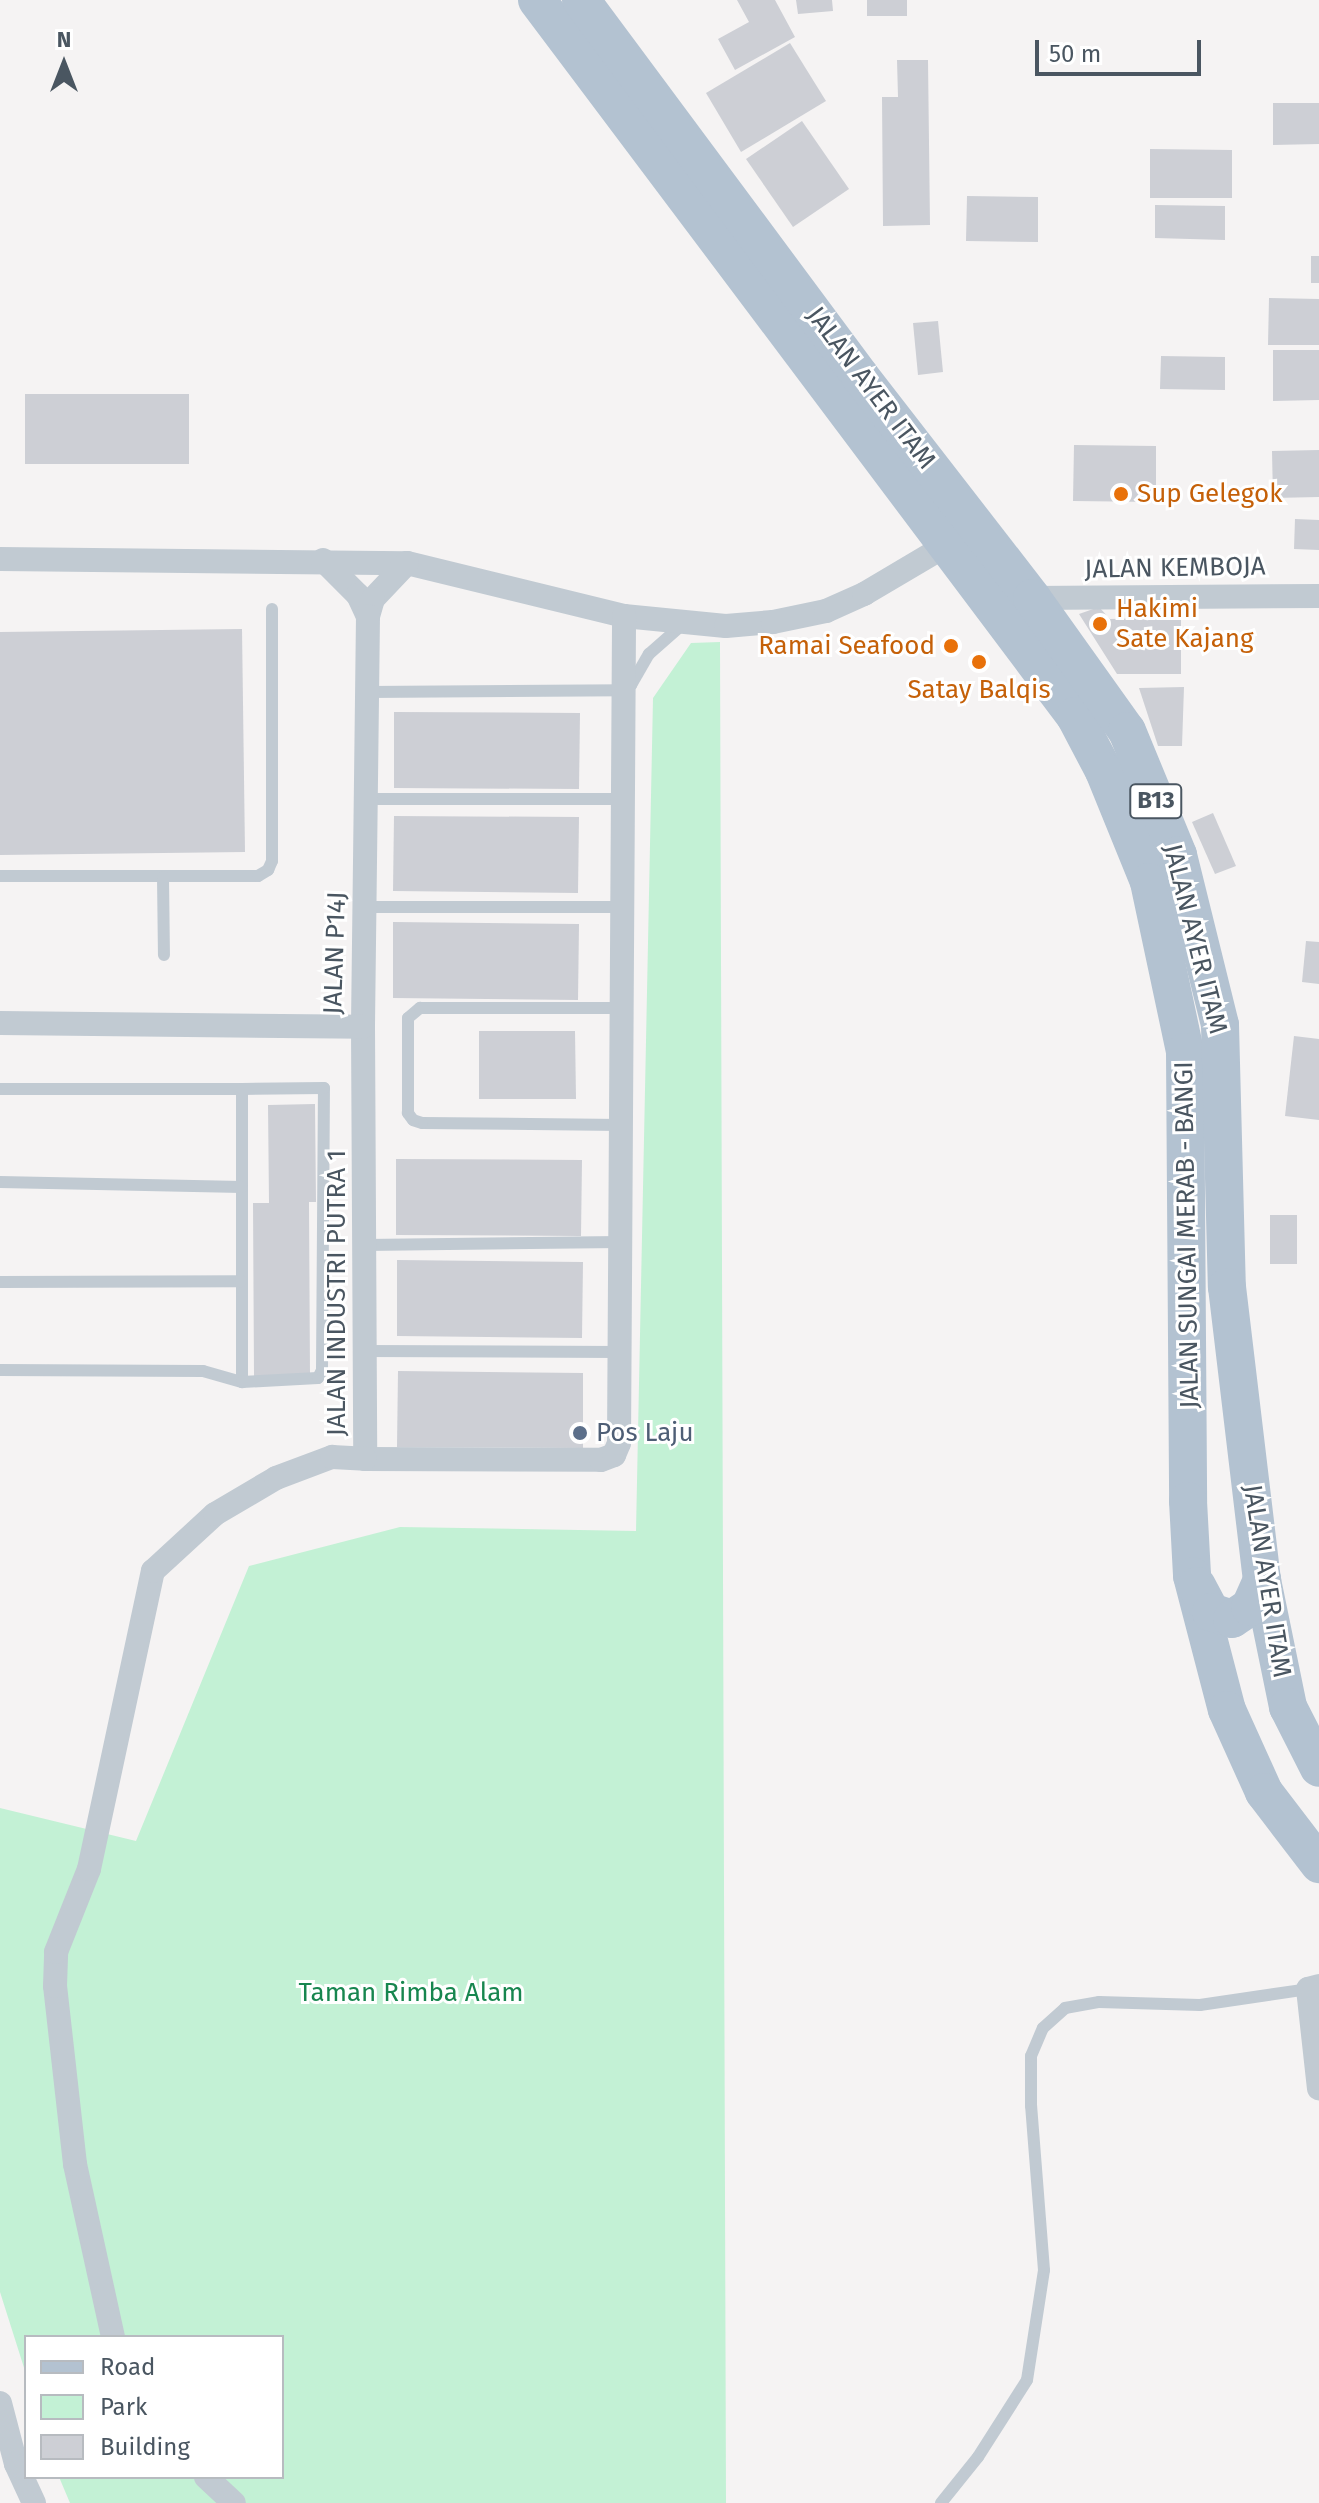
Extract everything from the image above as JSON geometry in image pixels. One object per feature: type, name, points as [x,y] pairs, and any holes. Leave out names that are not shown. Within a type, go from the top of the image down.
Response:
[{"type":"main road","points":[[508,0],[560,65],[622,113]]},
{"type":"main road","name":"JALAN AYER ITAM","points":[[537,0],[947,545],[1018,609],[1127,731],[1178,855],[1217,1011],[1227,1287],[1262,1580],[1288,1707],[1319,1768]]},
{"type":"main road","name":"JALAN AYER ITAM","points":[[584,0],[860,376],[1018,609]]},
{"type":"main road","name":"JALAN SUNGAI MERAB - BANGI","points":[[1018,609],[1104,771],[1149,882],[1175,992],[1185,1052],[1188,1501],[1192,1576],[1227,1710],[1264,1792],[1319,1864]]},
{"type":"main road","points":[[1192,1576],[1211,1612],[1232,1619],[1250,1607],[1262,1580]]},
{"type":"main road","points":[[1227,1710],[1225,1692],[1229,1679],[1241,1671],[1253,1669],[1264,1671],[1273,1678],[1288,1707]]},
{"type":"street","points":[[0,559],[407,563],[624,616],[726,626],[773,622],[826,611],[864,594],[947,545]]},
{"type":"street","points":[[323,560],[358,595],[368,616]]},
{"type":"street","points":[[368,616],[373,599],[407,563]]},
{"type":"street","name":"JALAN KEMBOJA","points":[[1018,609],[1319,596]]},
{"type":"street","name":"JALAN P14J","points":[[0,1023],[363,1027],[368,616]]},
{"type":"street","name":"JALAN INDUSTRI PUTRA 1","points":[[363,1027],[365,1459],[601,1460],[614,1455],[619,1443],[624,616]]},
{"type":"street","points":[[113,2335],[75,2164],[55,1986],[56,1952],[89,1869],[153,1571],[215,1514],[276,1478],[332,1457],[365,1459]]},
{"type":"street","points":[[1314,1988],[1319,2088]]},
{"type":"street","points":[[0,2403],[16,2464],[34,2503]]},
{"type":"street","points":[[208,2479],[234,2503]]},
{"type":"lane","points":[[0,876],[258,876],[268,870],[272,861],[272,609]]},
{"type":"lane","points":[[367,692],[624,690],[631,685],[649,654],[683,624]]},
{"type":"lane","points":[[366,799],[623,799]]},
{"type":"lane","points":[[163,877],[164,955]]},
{"type":"lane","points":[[365,907],[622,907]]},
{"type":"lane","points":[[621,1008],[420,1008],[413,1010],[408,1018],[408,1113],[413,1120],[422,1123],[621,1125]]},
{"type":"lane","points":[[0,1089],[324,1088],[322,1370],[318,1378],[310,1381],[242,1382],[203,1371],[0,1370]]},
{"type":"lane","points":[[242,1089],[242,1382]]},
{"type":"lane","points":[[0,1182],[242,1187]]},
{"type":"lane","points":[[365,1245],[620,1242]]},
{"type":"lane","points":[[0,1282],[241,1281]]},
{"type":"lane","points":[[365,1351],[619,1352]]},
{"type":"lane","points":[[941,2503],[978,2457],[1027,2380],[1044,2270],[1031,2106],[1031,2056],[1043,2028],[1065,2008],[1099,2002],[1200,2005],[1314,1988]]},
{"type":"green space","name":"Taman Rimba Alam","points":[[720,642],[726,2503],[70,2503],[60,2479],[284,2479],[284,2335],[24,2335],[24,2368],[0,2292],[0,1808],[136,1841],[249,1566],[400,1527],[636,1531],[653,698],[691,643]]},
{"type":"building","points":[[737,0],[775,0],[795,37],[735,70],[718,39],[749,22]]},
{"type":"building","points":[[796,0],[832,0],[833,11],[798,14]]},
{"type":"building","points":[[867,0],[907,0],[907,16],[867,16]]},
{"type":"building","points":[[790,43],[826,101],[741,152],[706,93]]},
{"type":"building","points":[[897,60],[928,60],[930,225],[883,226],[882,97],[898,97]]},
{"type":"building","points":[[1273,103],[1319,103],[1319,144],[1273,145]]},
{"type":"building","points":[[802,121],[849,189],[793,227],[746,159]]},
{"type":"building","points":[[1150,149],[1232,150],[1232,198],[1150,198]]},
{"type":"building","points":[[967,196],[1038,197],[1038,242],[966,241]]},
{"type":"building","points":[[1155,205],[1225,206],[1225,240],[1155,238]]},
{"type":"building","points":[[1311,256],[1319,256],[1319,283],[1311,283]]},
{"type":"building","points":[[1269,298],[1319,299],[1319,345],[1268,345]]},
{"type":"building","points":[[938,321],[943,372],[918,375],[913,323]]},
{"type":"building","points":[[1273,350],[1319,350],[1319,400],[1273,401]]},
{"type":"building","points":[[1161,356],[1225,357],[1225,390],[1160,389]]},
{"type":"building","points":[[25,394],[189,394],[189,464],[25,464]]},
{"type":"building","points":[[1074,445],[1156,446],[1156,502],[1073,501]]},
{"type":"building","points":[[1319,450],[1319,497],[1273,498],[1272,451]]},
{"type":"building","points":[[1295,519],[1319,520],[1319,550],[1294,549]]},
{"type":"building","points":[[1099,607],[1110,619],[1181,617],[1181,674],[1117,674],[1079,614]]},
{"type":"building","points":[[242,629],[245,852],[0,855],[0,632]]},
{"type":"building","points":[[1184,687],[1182,746],[1158,746],[1139,688]]},
{"type":"building","points":[[394,712],[580,713],[579,789],[394,788]]},
{"type":"building","points":[[1213,813],[1236,866],[1215,874],[1192,822]]},
{"type":"building","points":[[394,816],[579,817],[578,893],[393,891]]},
{"type":"building","points":[[393,922],[579,924],[578,1000],[393,998]]},
{"type":"building","points":[[1306,941],[1319,942],[1319,984],[1302,982]]},
{"type":"building","points":[[479,1031],[575,1031],[576,1099],[479,1099]]},
{"type":"building","points":[[1294,1036],[1319,1039],[1319,1120],[1285,1116]]},
{"type":"building","points":[[315,1104],[316,1202],[309,1202],[310,1376],[254,1376],[253,1203],[269,1203],[268,1105]]},
{"type":"building","points":[[396,1159],[582,1160],[581,1236],[396,1235]]},
{"type":"building","points":[[1270,1215],[1297,1215],[1297,1264],[1270,1264]]},
{"type":"building","points":[[397,1260],[583,1262],[582,1338],[397,1336]]},
{"type":"building","points":[[398,1371],[583,1373],[583,1448],[397,1447]]},
{"type":"place","name":"Sup Gelegok","points":[[1121,494]]},
{"type":"place","name":"Hakimi Sate Kajang","points":[[1100,624]]},
{"type":"place","name":"Ramai Seafood","points":[[951,646]]},
{"type":"place","name":"Satay Balqis","points":[[979,662]]},
{"type":"place","name":"Pos Laju","points":[[580,1433]]}]
